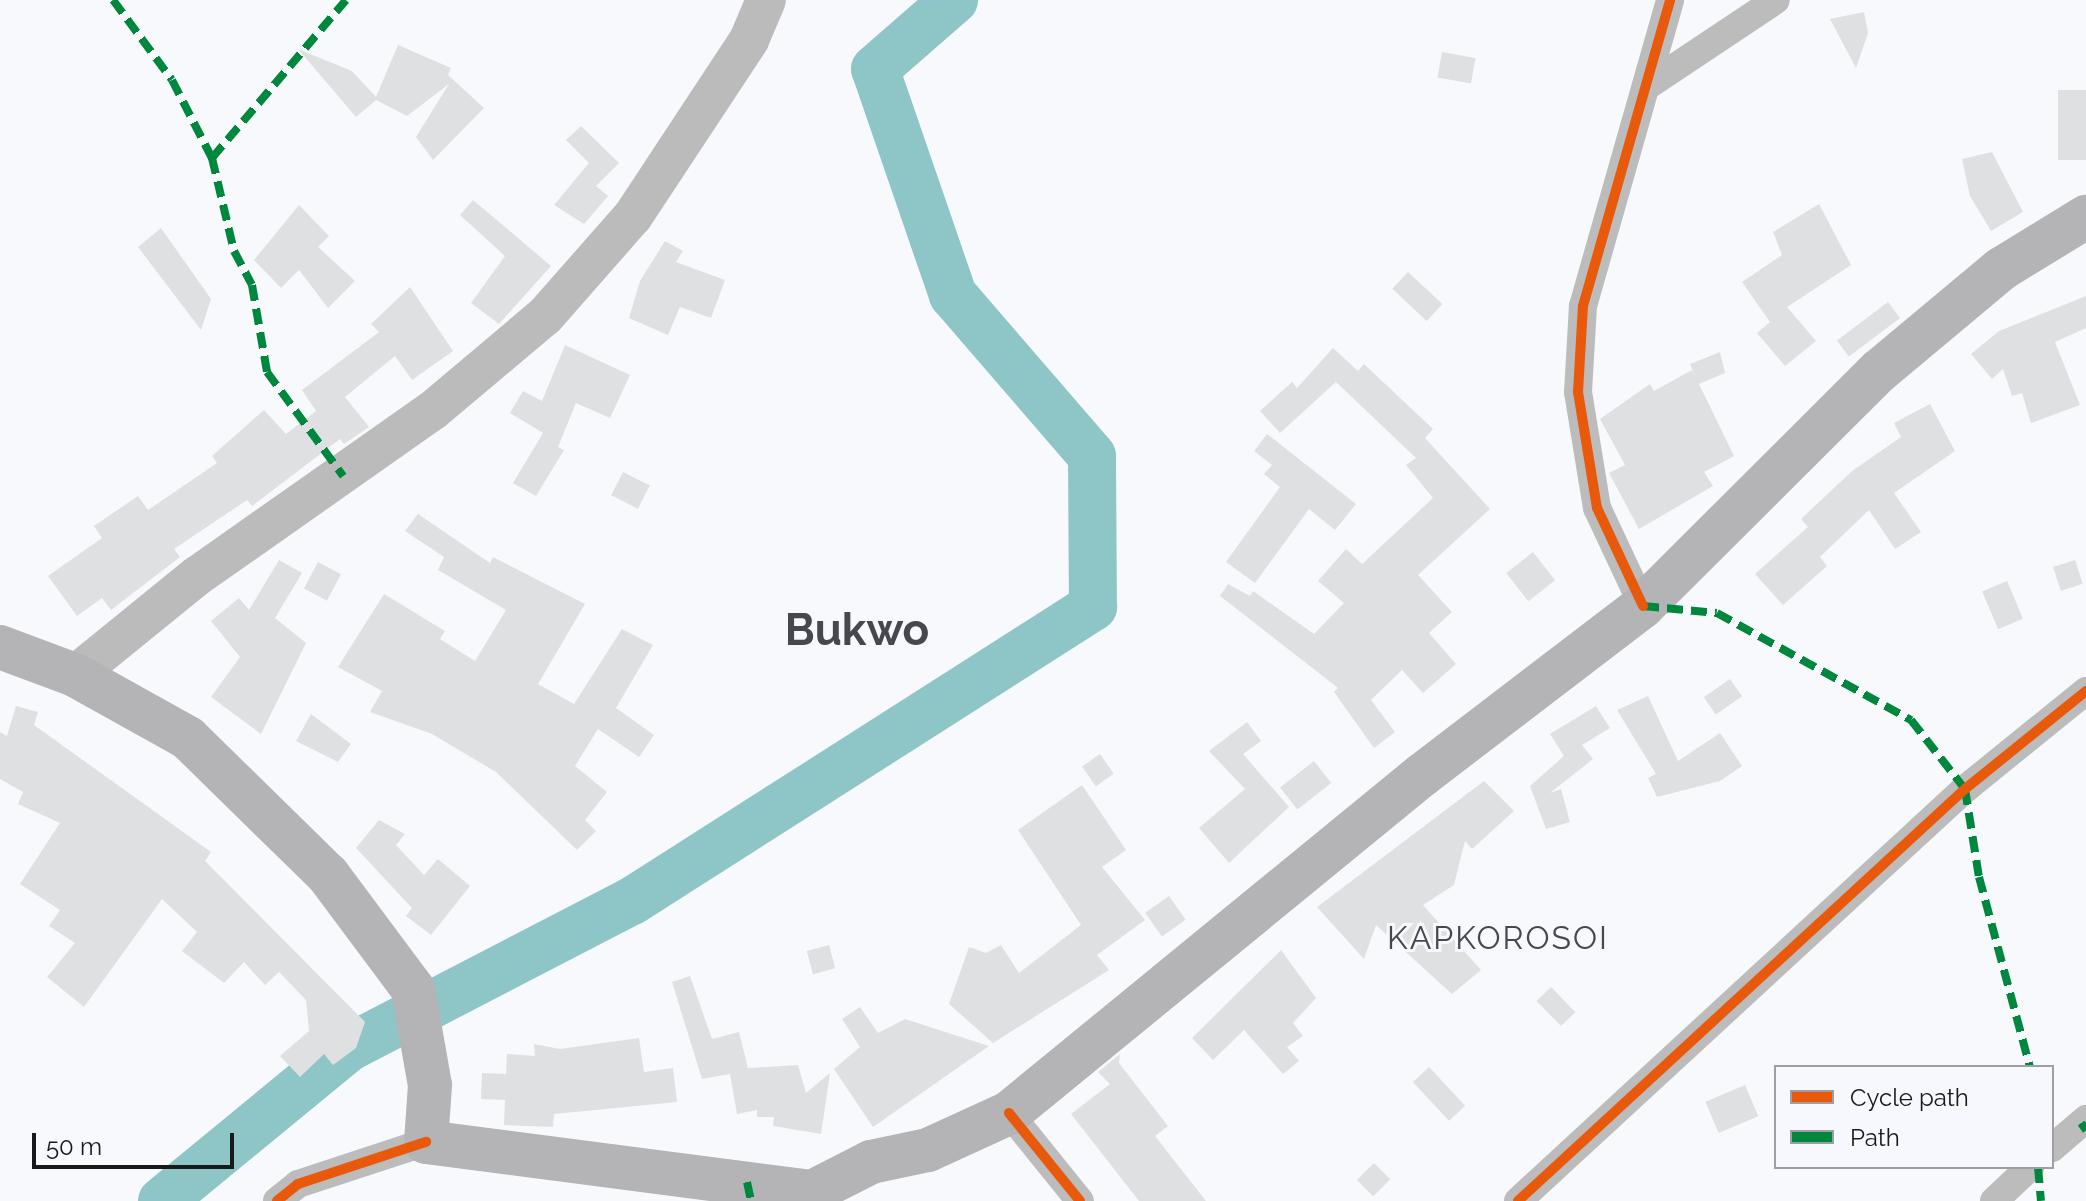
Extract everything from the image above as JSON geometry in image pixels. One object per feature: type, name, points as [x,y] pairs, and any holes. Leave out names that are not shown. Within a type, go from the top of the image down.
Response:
[{"type":"main road","points":[[75,675],[197,576],[432,411],[545,316],[633,216],[749,40],[766,0]]},
{"type":"main road","points":[[0,647],[75,675],[188,738],[328,875],[413,989],[430,1085],[426,1142],[812,1192],[871,1162],[928,1150],[1009,1113],[1422,775],[1643,606],[1879,371],[2001,269],[2086,217]]},
{"type":"street","points":[[1643,606],[1597,508],[1578,392],[1583,306],[1650,84],[1670,0]]},
{"type":"street","points":[[1650,84],[1776,0]]},
{"type":"street","points":[[1518,1201],[1965,789],[2086,691]]},
{"type":"street","points":[[1009,1113],[1080,1201]]},
{"type":"street","points":[[2054,1146],[2086,1119]]},
{"type":"street","points":[[277,1201],[298,1184],[426,1142]]},
{"type":"street","points":[[1994,1201],[2028,1169]]},
{"type":"building","points":[[1864,12],[1868,33],[1856,68],[1830,19]]},
{"type":"building","points":[[398,45],[451,68],[448,75],[484,108],[433,160],[416,137],[449,84],[407,116],[376,100],[356,117],[298,49],[352,71],[376,97]]},
{"type":"building","points":[[1442,52],[1475,58],[1471,84],[1437,78]]},
{"type":"building","points":[[2058,90],[2086,90],[2086,160],[2058,160]]},
{"type":"building","points":[[581,126],[619,163],[596,186],[608,196],[584,224],[554,205],[589,163],[566,140]]},
{"type":"building","points":[[1992,152],[2023,212],[1991,231],[1970,196],[1962,159]]},
{"type":"building","points":[[473,200],[551,266],[499,324],[471,303],[505,256],[460,215]]},
{"type":"building","points":[[1819,204],[1851,265],[1787,307],[1816,341],[1785,366],[1757,333],[1770,322],[1742,282],[1782,255],[1773,232]]},
{"type":"building","points":[[299,205],[329,236],[318,247],[355,281],[328,308],[299,270],[281,288],[254,260]]},
{"type":"building","points":[[161,228],[211,299],[201,330],[138,247]]},
{"type":"building","points":[[665,241],[683,251],[676,262],[725,280],[711,318],[680,307],[668,335],[629,318],[640,281]]},
{"type":"building","points":[[1408,272],[1442,304],[1427,321],[1392,289]]},
{"type":"building","points":[[410,287],[453,351],[412,380],[395,356],[345,397],[369,427],[344,444],[340,439],[252,506],[247,500],[174,549],[180,557],[111,610],[102,598],[77,616],[48,576],[102,538],[94,526],[138,496],[148,510],[217,463],[212,456],[264,410],[286,434],[316,411],[302,390],[379,332],[371,324]]},
{"type":"building","points":[[2086,296],[2086,328],[2055,342],[2080,405],[2031,423],[2022,393],[2012,396],[2003,369],[1992,379],[1971,354],[1999,331]]},
{"type":"building","points":[[1888,302],[1900,318],[1849,356],[1837,341]]},
{"type":"building","points":[[565,345],[630,375],[610,418],[576,403],[558,447],[564,450],[536,496],[513,483],[543,433],[510,413],[523,391],[542,401]]},
{"type":"building","points":[[1333,348],[1358,371],[1364,364],[1433,429],[1425,438],[1490,509],[1418,575],[1452,612],[1429,633],[1456,664],[1423,693],[1402,670],[1371,700],[1395,732],[1374,748],[1334,692],[1338,688],[1220,596],[1228,584],[1250,596],[1253,591],[1314,634],[1344,603],[1318,581],[1346,549],[1362,564],[1433,498],[1406,465],[1416,458],[1336,382],[1280,433],[1260,411],[1292,382],[1297,388]]},
{"type":"building","points":[[1720,352],[1725,373],[1699,384],[1734,456],[1704,472],[1713,486],[1639,529],[1609,473],[1625,465],[1600,419],[1650,384],[1654,391],[1692,370],[1696,378],[1690,364]]},
{"type":"building","points":[[1930,404],[1955,451],[1894,493],[1921,532],[1895,549],[1869,510],[1820,557],[1827,566],[1783,605],[1755,574],[1808,527],[1801,519],[1852,471],[1901,437],[1894,423]]},
{"type":"building","points":[[1267,434],[1356,504],[1335,530],[1309,509],[1255,583],[1226,562],[1280,487],[1264,474],[1272,465],[1254,451]]},
{"type":"building","points":[[623,472],[650,486],[638,509],[611,495]]},
{"type":"building","points":[[418,514],[490,563],[493,557],[585,604],[538,684],[574,704],[622,629],[653,645],[616,708],[654,735],[639,757],[598,729],[575,766],[607,792],[585,820],[596,831],[577,850],[496,772],[432,734],[370,712],[382,691],[338,667],[384,594],[445,631],[440,639],[475,661],[506,610],[438,570],[444,557],[405,531]]},
{"type":"building","points":[[1533,552],[1555,580],[1528,601],[1506,573]]},
{"type":"building","points":[[279,560],[302,573],[275,618],[306,643],[261,734],[211,697],[240,657],[211,621],[239,598],[249,610]]},
{"type":"building","points":[[2075,560],[2083,584],[2061,591],[2053,567]]},
{"type":"building","points":[[318,562],[341,574],[327,601],[304,588]]},
{"type":"building","points":[[2007,581],[2023,619],[1998,629],[1982,592]]},
{"type":"building","points":[[1730,679],[1742,696],[1716,715],[1704,697]]},
{"type":"building","points":[[1648,696],[1678,761],[1720,733],[1742,766],[1720,781],[1657,797],[1648,778],[1656,774],[1617,710]]},
{"type":"building","points":[[16,706],[38,712],[34,725],[211,852],[205,861],[365,1022],[356,1048],[333,1065],[324,1054],[300,1077],[280,1056],[309,1031],[306,1000],[279,972],[265,985],[244,962],[224,983],[182,951],[197,932],[162,899],[84,1007],[47,977],[75,943],[49,926],[60,910],[20,884],[60,823],[18,804],[23,792],[0,779],[0,732],[7,736]]},
{"type":"building","points":[[1596,706],[1610,728],[1582,745],[1593,759],[1550,793],[1561,789],[1570,822],[1546,829],[1530,786],[1564,756],[1550,734]]},
{"type":"building","points":[[311,714],[351,744],[338,762],[296,741]]},
{"type":"building","points":[[1247,722],[1261,741],[1243,754],[1289,807],[1229,863],[1199,828],[1245,789],[1209,751]]},
{"type":"building","points":[[1100,754],[1114,774],[1096,786],[1082,767]]},
{"type":"building","points":[[1314,761],[1331,783],[1297,810],[1280,787]]},
{"type":"building","points":[[1484,781],[1514,811],[1472,849],[1465,841],[1454,885],[1423,905],[1481,970],[1452,994],[1376,925],[1364,959],[1317,907]]},
{"type":"building","points":[[1082,785],[1126,850],[1102,867],[1145,920],[1097,955],[1109,970],[993,1043],[949,1004],[969,947],[986,953],[1001,945],[1019,973],[1081,925],[1018,830]]},
{"type":"building","points":[[379,820],[405,834],[396,845],[424,875],[438,859],[470,886],[431,935],[406,916],[412,908],[356,848]]},
{"type":"building","points":[[1169,896],[1186,920],[1162,936],[1145,913]]},
{"type":"building","points":[[829,945],[835,968],[813,974],[807,951]]},
{"type":"building","points":[[1281,950],[1316,998],[1293,1023],[1303,1036],[1287,1047],[1299,1061],[1283,1074],[1244,1030],[1213,1060],[1192,1038]]},
{"type":"building","points":[[690,976],[712,1039],[739,1032],[748,1068],[798,1065],[806,1093],[830,1073],[821,1134],[773,1126],[774,1117],[757,1117],[757,1110],[737,1114],[730,1074],[702,1079],[672,982]]},
{"type":"building","points":[[1551,987],[1575,1012],[1561,1026],[1537,1001]]},
{"type":"building","points":[[860,1007],[878,1033],[905,1019],[989,1046],[873,1127],[834,1069],[860,1047],[842,1019]]},
{"type":"building","points":[[639,1038],[644,1072],[673,1068],[677,1102],[554,1114],[553,1127],[504,1125],[505,1100],[481,1099],[482,1073],[506,1074],[507,1054],[535,1056],[534,1044],[560,1049]]},
{"type":"building","points":[[1120,1054],[1119,1063],[1168,1126],[1155,1136],[1206,1201],[1139,1201],[1071,1114],[1110,1084],[1098,1072]]},
{"type":"building","points":[[1429,1067],[1465,1106],[1449,1121],[1413,1082]]},
{"type":"building","points":[[1745,1085],[1758,1116],[1719,1133],[1705,1102]]},
{"type":"building","points":[[1374,1163],[1390,1179],[1373,1196],[1357,1180]]},
{"type":"waterway","points":[[162,1201],[348,1048],[632,901],[1093,607],[1092,456],[953,295],[875,69],[954,0]]},
{"type":"marked path","points":[[113,0],[172,80],[212,158],[234,251],[252,285],[267,372],[343,476]]},
{"type":"marked path","points":[[212,158],[346,0]]},
{"type":"marked path","points":[[1643,606],[1717,613],[1911,720],[1965,789],[1979,877],[2029,1065]]},
{"type":"marked path","points":[[2081,1123],[2086,1130]]},
{"type":"marked path","points":[[2038,1169],[2041,1201]]},
{"type":"marked path","points":[[747,1182],[751,1201]]},
{"type":"cycle path","points":[[1643,606],[1597,508],[1578,392],[1583,306],[1670,0]]},
{"type":"cycle path","points":[[1518,1201],[1965,789],[2086,691]]},
{"type":"cycle path","points":[[1009,1113],[1080,1201]]},
{"type":"cycle path","points":[[277,1201],[298,1184],[426,1142]]},
{"type":"district","name":"Bukwo","points":[[857,630]]},
{"type":"district","name":"KAPKOROSOI","points":[[1498,938]]}]
